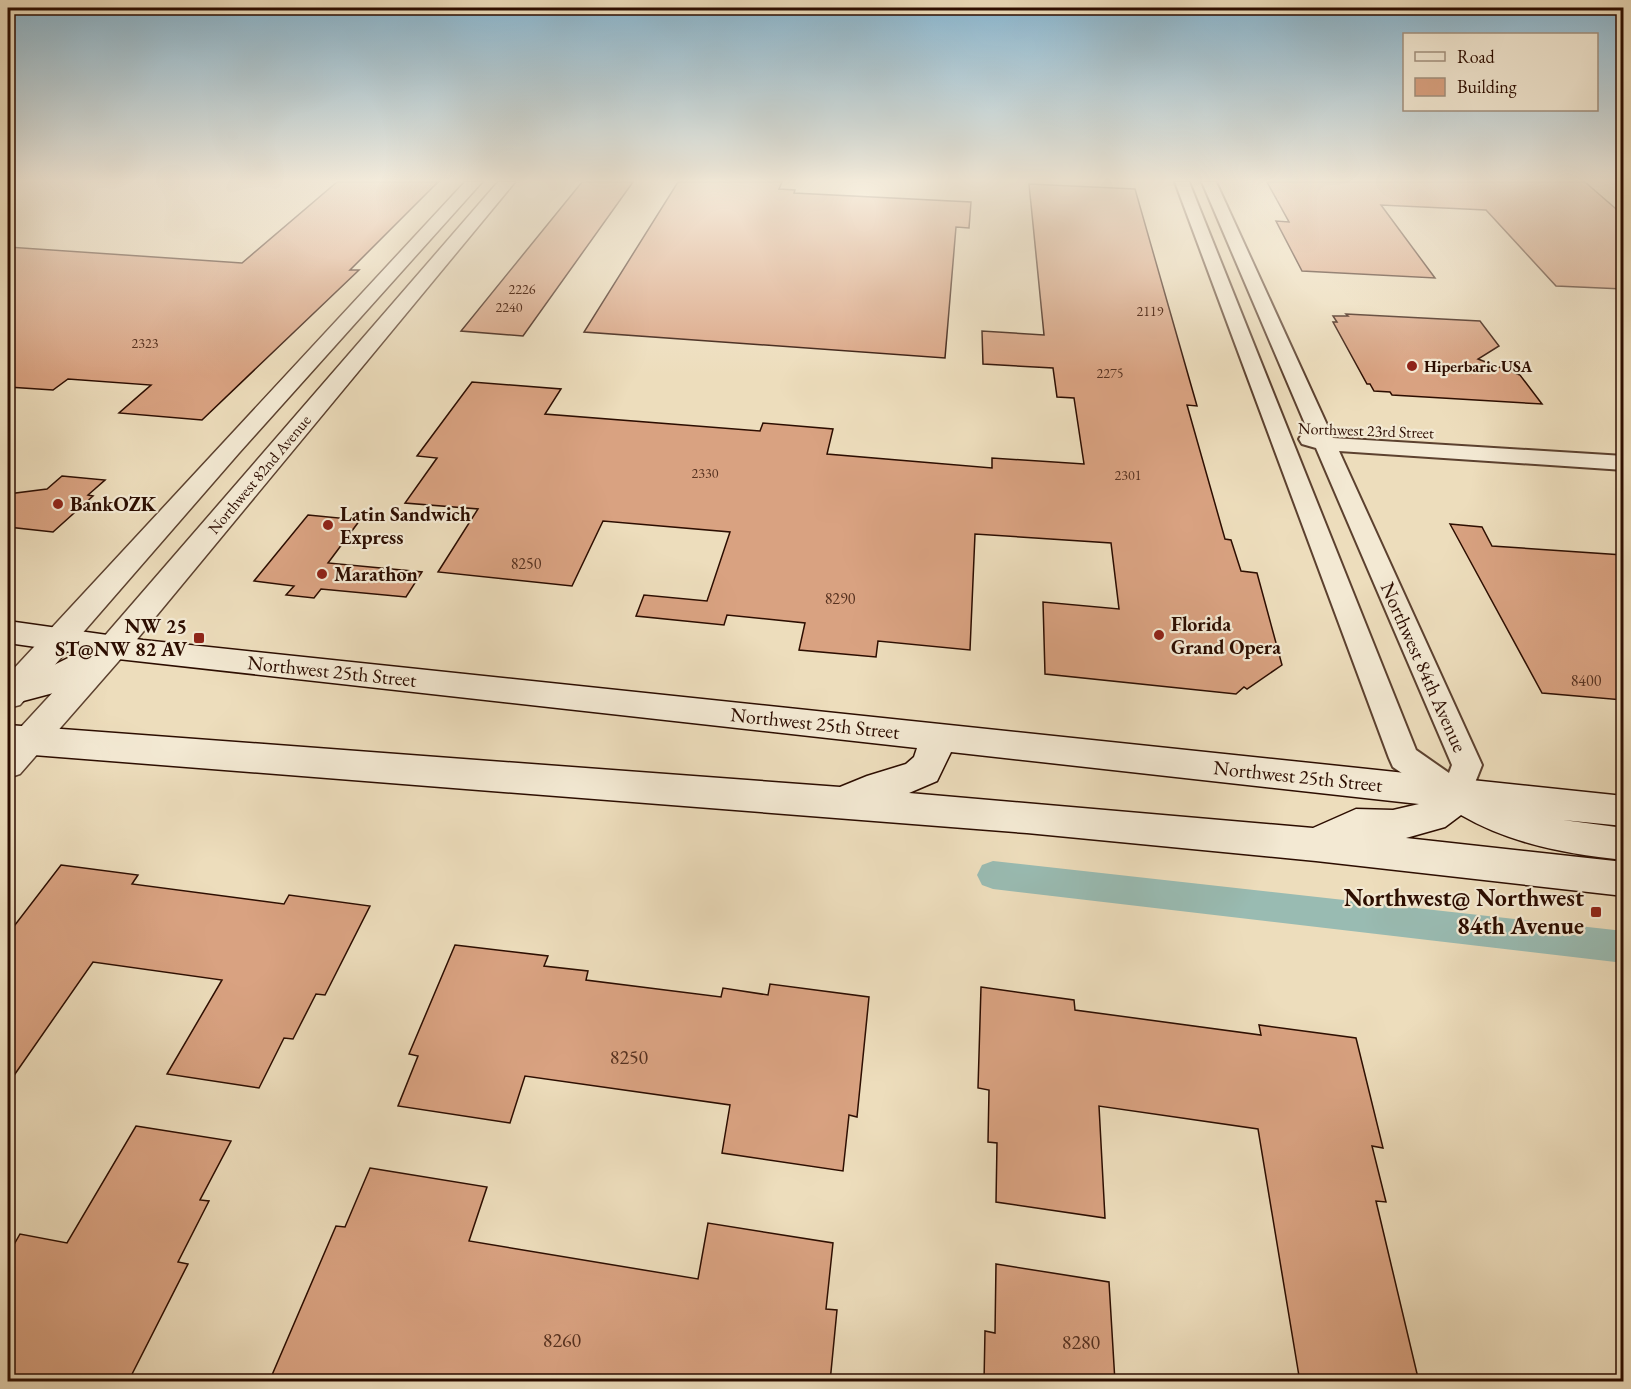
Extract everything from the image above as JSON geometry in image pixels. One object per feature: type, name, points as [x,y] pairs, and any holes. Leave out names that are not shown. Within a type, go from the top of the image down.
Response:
[{"type":"main road","name":"Northwest 82nd Avenue","points":[[8,694],[415,247]]},
{"type":"main road","name":"Northwest 82nd Avenue","points":[[15,748],[112,647],[452,247]]},
{"type":"main road","points":[[346,322],[386,324]]},
{"type":"main road","name":"Northwest 25th Street","points":[[8,632],[112,647],[1623,811]]},
{"type":"main road","points":[[8,648],[57,639]]},
{"type":"main road","points":[[8,694],[36,688],[63,676],[112,647]]},
{"type":"main road","points":[[843,802],[889,783],[916,778],[930,763],[937,736]]},
{"type":"main road","points":[[15,748],[843,802],[1316,845],[1623,879]]},
{"type":"main road","points":[[1316,845],[1356,825],[1393,826],[1432,816],[1445,808],[1456,794],[1500,819],[1539,832],[1623,844]]},
{"type":"street","name":"Northwest 84th Avenue","points":[[1207,247],[1404,758],[1456,794],[1467,765],[1238,247]]},
{"type":"street","name":"Northwest 23rd Street","points":[[1321,435],[1347,426],[1623,444]]},
{"type":"street","name":"Northwest 23rd Street","points":[[1277,428],[1321,435],[1623,463]]},
{"type":"building","points":[[8,247],[242,263],[261,247],[373,247],[350,270],[359,270],[202,420],[119,413],[151,385],[68,379],[53,390],[8,387]]},
{"type":"building","points":[[529,247],[587,247],[523,336],[461,331]]},
{"type":"building","points":[[637,247],[954,247],[945,358],[584,332]]},
{"type":"building","points":[[1035,247],[1152,247],[1197,406],[1187,405],[1225,539],[1231,540],[1241,571],[1257,573],[1282,665],[1247,689],[1244,687],[1236,694],[1045,674],[1043,602],[1119,609],[1111,543],[975,534],[970,650],[878,641],[876,657],[799,650],[805,623],[727,615],[724,625],[636,616],[644,595],[707,601],[730,532],[603,521],[572,586],[438,572],[478,509],[405,503],[437,458],[417,456],[472,382],[561,389],[545,414],[760,431],[763,423],[833,429],[827,454],[992,468],[992,458],[1084,464],[1074,398],[1057,397],[1053,368],[983,364],[982,331],[1044,335]]},
{"type":"building","points":[[1289,247],[1412,247],[1435,278],[1302,271]]},
{"type":"building","points":[[1520,247],[1623,247],[1623,289],[1556,286]]},
{"type":"building","points":[[1346,314],[1480,321],[1499,346],[1478,359],[1520,375],[1542,404],[1392,395],[1390,392],[1374,391],[1370,384],[1367,384],[1333,322],[1337,322],[1333,316],[1348,316]]},
{"type":"building","name":"BankOZK","points":[[62,476],[105,480],[88,495],[93,496],[53,532],[8,527],[8,494],[47,489]]},
{"type":"building","points":[[308,515],[360,520],[328,563],[422,572],[406,597],[321,589],[314,598],[286,595],[294,586],[254,581]]},
{"type":"building","points":[[1450,524],[1482,527],[1492,546],[1623,555],[1623,700],[1542,693]]},
{"type":"building","points":[[61,865],[138,875],[132,884],[284,904],[289,895],[370,906],[325,995],[316,994],[293,1039],[284,1038],[259,1088],[167,1074],[222,980],[93,962],[8,1084],[8,934]]},
{"type":"building","points":[[455,945],[548,956],[544,966],[588,971],[586,980],[721,997],[723,988],[768,995],[770,984],[869,997],[857,1117],[849,1115],[843,1171],[722,1153],[730,1105],[525,1076],[510,1123],[398,1106],[418,1056],[409,1054]]},
{"type":"building","points":[[981,987],[1074,1000],[1075,1010],[1261,1035],[1259,1025],[1356,1038],[1383,1148],[1372,1146],[1386,1202],[1376,1201],[1419,1382],[1300,1382],[1258,1129],[1099,1106],[1105,1218],[996,1202],[997,1143],[988,1142],[989,1090],[978,1088]]},
{"type":"building","points":[[136,1126],[231,1141],[200,1200],[209,1201],[178,1262],[188,1264],[128,1382],[8,1382],[8,1255],[20,1234],[67,1243]]},
{"type":"building","points":[[370,1168],[487,1187],[469,1241],[698,1279],[708,1223],[833,1243],[826,1309],[837,1310],[830,1382],[269,1382],[336,1226],[345,1227]]},
{"type":"building","points":[[996,1264],[1109,1282],[1115,1382],[984,1382],[985,1331],[995,1333]]},
{"type":"waterway","points":[[993,875],[1624,947]]},
{"type":"place","name":"Hiperbaric USA","points":[[1412,366]]},
{"type":"place","name":"BankOZK","points":[[58,504]]},
{"type":"place","name":"Latin Sandwich Express","points":[[328,525]]},
{"type":"place","name":"Marathon","points":[[322,574]]},
{"type":"place","name":"Florida Grand Opera","points":[[1159,635]]},
{"type":"place","name":"NW 25 ST@NW 82 AV","points":[[199,638]]},
{"type":"place","name":"Northwest@ Northwest 84th Avenue","points":[[1596,912]]}]
